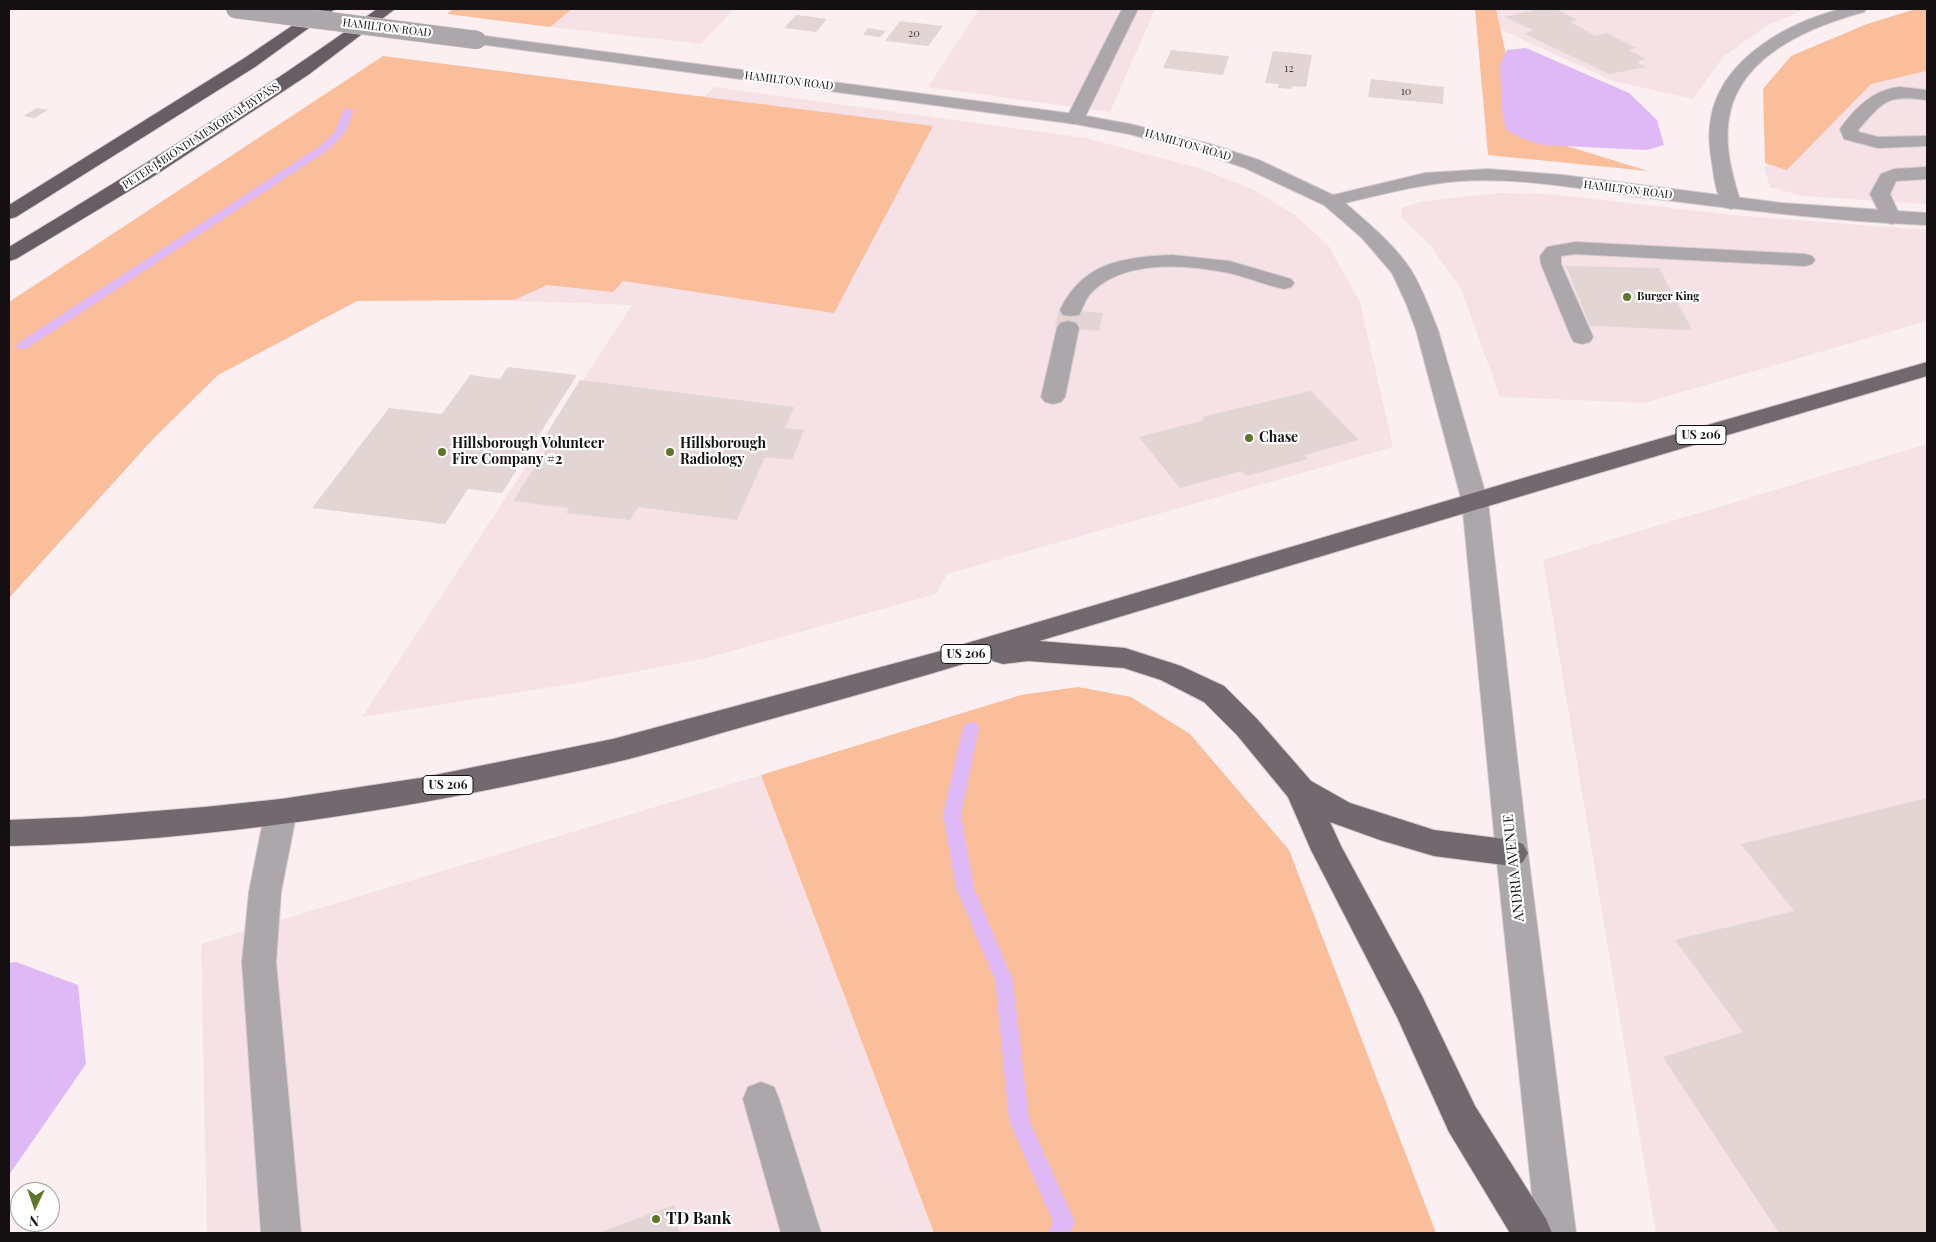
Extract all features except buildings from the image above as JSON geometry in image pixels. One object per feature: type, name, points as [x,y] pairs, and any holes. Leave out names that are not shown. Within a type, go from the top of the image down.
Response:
[{"type":"highway","points":[[9,213],[249,63],[327,9]]},
{"type":"highway","name":"PETER J. BIONDI MEMORIAL BYPASS","points":[[9,255],[147,172],[302,71],[387,9]]},
{"type":"main road","name":"US 206","points":[[9,833],[82,830],[205,820],[282,811],[420,790],[613,751],[937,662],[1927,369]]},
{"type":"main road","points":[[937,662],[1028,651],[1125,658],[1171,673],[1214,694],[1247,727],[1300,790],[1327,850],[1410,1007],[1462,1119],[1532,1233]]},
{"type":"main road","points":[[1300,790],[1338,812],[1389,830],[1434,843],[1512,853]]},
{"type":"street","name":"HAMILTON ROAD","points":[[235,9],[1075,119],[1130,129],[1204,148],[1252,164],[1331,201],[1369,234],[1401,271],[1417,302],[1462,451],[1474,502]]},
{"type":"street","points":[[1075,119],[1130,9]]},
{"type":"street","points":[[1731,202],[1726,187],[1719,145],[1721,112],[1732,85],[1764,51],[1800,29],[1841,13],[1858,9]]},
{"type":"street","points":[[1927,95],[1892,91],[1880,96],[1849,129],[1850,135],[1863,142],[1879,144],[1927,141]]},
{"type":"street","points":[[1891,218],[1880,194],[1888,178],[1894,175],[1927,173]]},
{"type":"street","name":"HAMILTON ROAD","points":[[1331,201],[1437,178],[1475,176],[1521,177],[1799,211],[1927,219]]},
{"type":"street","points":[[1582,336],[1551,264],[1550,256],[1554,251],[1575,248],[1805,260]]},
{"type":"street","points":[[1053,397],[1069,319],[1081,290],[1100,275],[1124,266],[1160,261],[1196,262],[1230,267],[1284,283]]},
{"type":"street","name":"ANDRIA AVENUE","points":[[1474,502],[1556,1233]]},
{"type":"street","points":[[280,1233],[259,962],[265,892],[282,811]]},
{"type":"street","points":[[761,1099],[801,1233]]},
{"type":"shaded area","points":[[453,9],[572,9],[550,27],[447,14]]},
{"type":"shaded area","points":[[572,9],[734,9],[701,44],[550,27]]},
{"type":"shaded area","points":[[979,9],[1155,9],[1110,112],[928,87]]},
{"type":"shaded area","points":[[1475,9],[1496,9],[1511,78],[1518,131],[1648,171],[1488,155]]},
{"type":"shaded area","points":[[1493,9],[1806,9],[1766,26],[1723,57],[1693,99],[1613,81],[1493,26]]},
{"type":"shaded area","points":[[1916,9],[1927,9],[1926,71],[1871,84],[1787,170],[1765,163],[1763,89],[1791,56],[1867,24]]},
{"type":"shaded area","points":[[1526,48],[1629,93],[1657,120],[1664,145],[1647,150],[1542,145],[1521,138],[1506,130],[1502,110],[1500,65],[1507,50]]},
{"type":"shaded area","points":[[383,56],[933,126],[834,313],[623,281],[613,292],[547,285],[514,300],[357,301],[218,375],[153,439],[9,598],[9,302]]},
{"type":"shaded area","points":[[1927,56],[1927,204],[1802,196],[1770,187],[1764,167],[1872,72]]},
{"type":"shaded area","points":[[714,87],[1086,138],[1202,169],[1252,189],[1295,215],[1328,245],[1360,302],[1393,447],[947,574],[936,594],[707,658],[577,683],[362,717],[632,305],[513,301]]},
{"type":"shaded area","points":[[1501,193],[1550,194],[1733,215],[1927,230],[1927,321],[1644,403],[1500,397],[1461,289],[1430,245],[1401,217],[1401,208],[1423,201]]},
{"type":"shaded area","points":[[1927,444],[1927,1233],[1656,1233],[1543,560]]},
{"type":"shaded area","points":[[1078,687],[1131,697],[1190,734],[1289,850],[1436,1233],[934,1233],[761,775],[1021,695]]},
{"type":"shaded area","points":[[761,775],[934,1233],[207,1233],[201,944]]},
{"type":"shaded area","points":[[16,962],[78,985],[86,1064],[9,1175],[9,963]]},
{"type":"waterway","points":[[22,346],[324,148],[340,133],[348,111]]},
{"type":"waterway","points":[[971,728],[952,815],[965,888],[1004,980],[1019,1120],[1064,1222],[1059,1233]]},
{"type":"place","name":"Burger King","points":[[1627,297]]},
{"type":"place","name":"Chase","points":[[1249,438]]},
{"type":"place","name":"Hillsborough Volunteer Fire Company #2","points":[[442,452]]},
{"type":"place","name":"Hillsborough Radiology","points":[[670,452]]},
{"type":"place","name":"TD Bank","points":[[656,1219]]}]
